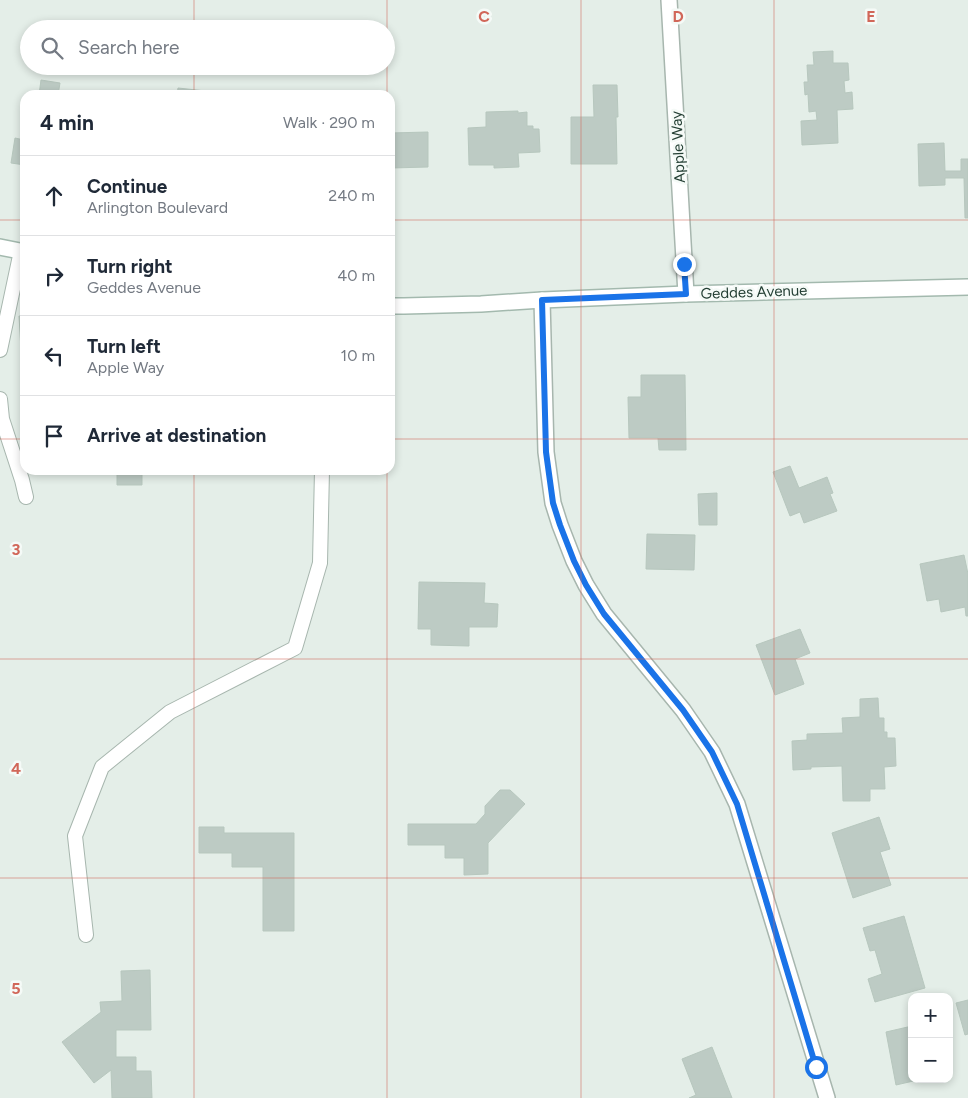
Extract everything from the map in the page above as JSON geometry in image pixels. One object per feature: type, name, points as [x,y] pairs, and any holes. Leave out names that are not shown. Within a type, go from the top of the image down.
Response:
[{"type":"street","name":"Apple Way","points":[[670,0],[686,294]]},
{"type":"street","points":[[0,247],[20,251]]},
{"type":"street","name":"Geddes Avenue","points":[[395,306],[481,304],[686,294],[968,287]]},
{"type":"street","points":[[542,300],[546,452],[553,503],[560,525],[574,561],[604,614],[683,710],[712,752],[737,804],[827,1098]]},
{"type":"lane","points":[[0,350],[20,265]]},
{"type":"lane","points":[[0,399],[2,419],[20,474]]},
{"type":"lane","points":[[20,475],[26,498]]},
{"type":"lane","points":[[86,935],[75,836],[102,767],[170,712],[295,648],[320,563],[322,475]]},
{"type":"building","points":[[833,51],[833,63],[848,63],[849,80],[844,81],[845,93],[852,92],[853,109],[837,110],[838,143],[802,145],[801,121],[817,120],[816,111],[809,112],[808,94],[805,95],[804,82],[808,82],[807,65],[814,65],[813,52]]},
{"type":"building","points":[[41,80],[60,83],[59,90],[40,90]]},
{"type":"building","points":[[593,85],[617,85],[617,164],[571,164],[571,117],[594,117]]},
{"type":"building","points":[[178,88],[196,90],[178,90]]},
{"type":"building","points":[[518,111],[518,113],[527,112],[527,126],[539,129],[540,152],[518,153],[519,167],[494,168],[494,165],[469,165],[468,128],[486,127],[486,112]]},
{"type":"building","points":[[428,132],[428,167],[395,168],[395,133]]},
{"type":"building","points":[[15,138],[20,139],[20,164],[11,163]]},
{"type":"building","points":[[944,143],[945,171],[961,171],[961,159],[968,159],[968,218],[965,218],[964,178],[945,178],[945,185],[919,186],[918,144]]},
{"type":"building","points":[[641,375],[685,375],[686,450],[659,450],[658,438],[629,438],[628,397],[641,397]]},
{"type":"building","points":[[790,466],[799,488],[827,477],[833,493],[830,494],[837,511],[804,523],[800,512],[790,516],[773,472]]},
{"type":"building","points":[[117,475],[142,475],[142,485],[117,485]]},
{"type":"building","points":[[717,493],[717,525],[699,525],[698,494]]},
{"type":"building","points":[[647,534],[695,535],[694,570],[646,569]]},
{"type":"building","points":[[964,555],[968,574],[968,616],[966,616],[965,607],[941,612],[939,599],[927,601],[920,564]]},
{"type":"building","points":[[419,582],[485,583],[484,603],[498,604],[497,627],[469,627],[469,646],[431,645],[431,629],[418,629]]},
{"type":"building","points":[[800,629],[810,653],[795,659],[804,684],[775,695],[756,645]]},
{"type":"building","points":[[878,698],[879,718],[884,718],[884,732],[887,732],[887,738],[895,738],[896,766],[884,767],[885,789],[870,789],[870,801],[843,801],[842,766],[811,767],[811,769],[793,770],[792,741],[807,740],[807,734],[843,733],[842,718],[860,717],[860,699]]},
{"type":"building","points":[[500,790],[510,790],[525,804],[488,843],[488,874],[464,875],[464,858],[445,858],[445,845],[408,845],[408,824],[476,824],[485,814],[485,806]]},
{"type":"building","points":[[879,817],[890,849],[880,852],[891,885],[853,898],[832,833]]},
{"type":"building","points":[[199,827],[224,827],[224,833],[294,833],[294,931],[263,931],[263,867],[232,867],[232,853],[199,853]]},
{"type":"building","points":[[904,916],[925,988],[875,1002],[868,979],[882,974],[875,950],[870,951],[863,928]]},
{"type":"building","points":[[150,970],[151,1030],[116,1030],[116,1057],[136,1057],[136,1071],[151,1071],[152,1098],[112,1098],[111,1070],[94,1083],[62,1042],[101,1012],[100,1002],[122,1001],[121,971]]},
{"type":"building","points":[[968,1000],[968,1034],[965,1035],[956,1003]]},
{"type":"building","points":[[908,1027],[908,1082],[896,1085],[886,1032]]},
{"type":"building","points":[[712,1047],[732,1098],[689,1098],[696,1095],[682,1059]]},
{"type":"route","points":[[684,264],[686,294],[542,300],[546,452],[553,503],[574,561],[586,585],[604,614],[683,710],[712,752],[737,804],[816,1067]]}]
